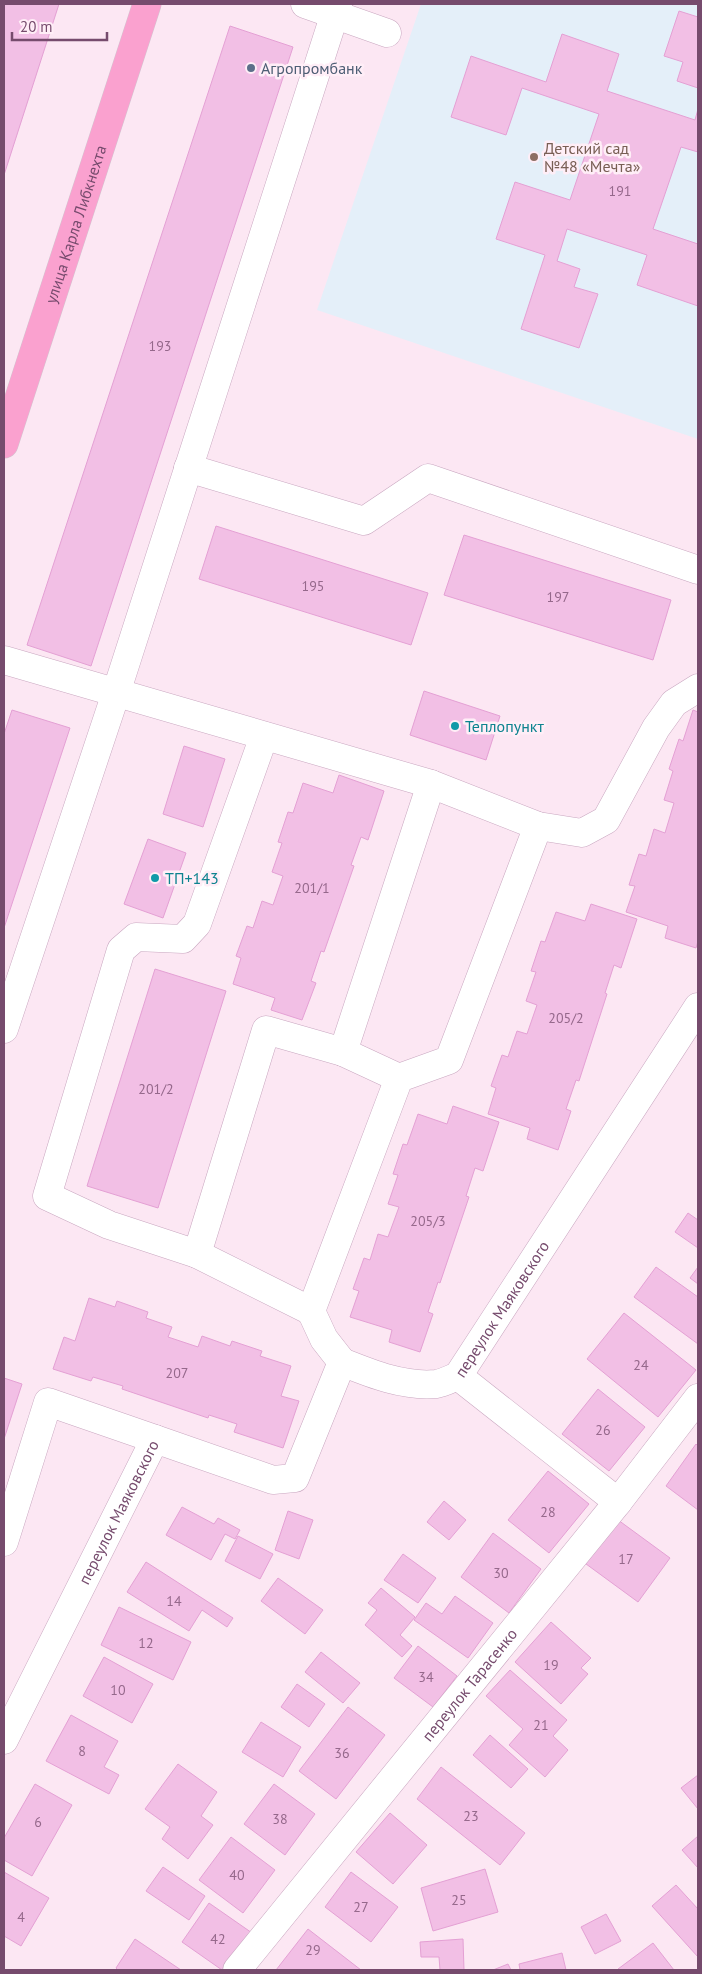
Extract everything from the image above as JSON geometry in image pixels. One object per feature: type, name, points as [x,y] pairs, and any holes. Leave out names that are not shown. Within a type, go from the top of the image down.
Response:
[{"type":"main road","name":"улица Карла Либкнехта","points":[[4,444],[12,392],[147,4]]},
{"type":"street","points":[[305,4],[336,8],[387,33]]},
{"type":"street","points":[[4,1029],[116,693],[336,8]]},
{"type":"street","points":[[188,468],[364,521],[428,478],[698,570]]},
{"type":"street","points":[[4,660],[431,784],[538,826],[582,833],[606,820],[656,728],[674,703],[698,688]]},
{"type":"street","points":[[264,736],[197,924],[182,939],[136,937],[121,950],[47,1196],[108,1225],[197,1254],[312,1311],[324,1339],[342,1362]]},
{"type":"street","points":[[343,1052],[431,784]]},
{"type":"street","points":[[197,1254],[266,1030],[343,1052],[398,1078],[449,1060],[538,826]]},
{"type":"street","name":"переулок Маяковского","points":[[4,1740],[155,1439],[273,1480],[295,1478],[342,1362],[368,1372],[407,1383],[438,1384],[458,1376],[698,1007]]},
{"type":"street","points":[[312,1311],[398,1078]]},
{"type":"street","points":[[458,1376],[618,1502]]},
{"type":"street","name":"переулок Тарасенко","points":[[236,1970],[618,1502],[698,1398]]},
{"type":"street","points":[[4,1542],[48,1402],[155,1439]]},
{"type":"shaded area","name":"Детский сад №48 «Мечта»","points":[[421,4],[698,4],[698,439],[317,310]]},
{"type":"building","points":[[4,4],[59,4],[4,175]]},
{"type":"building","points":[[679,11],[698,17],[698,88],[677,81],[683,62],[664,56]]},
{"type":"building","points":[[230,26],[293,47],[91,666],[27,645]]},
{"type":"building","points":[[562,34],[619,54],[607,91],[695,120],[698,109],[698,152],[681,147],[653,229],[698,244],[698,306],[637,285],[647,255],[567,229],[557,261],[580,269],[574,287],[598,294],[579,348],[521,329],[545,255],[496,239],[515,182],[570,200],[599,114],[522,88],[506,135],[451,117],[471,56],[546,82]]},
{"type":"building","points":[[216,526],[428,593],[411,645],[199,579]]},
{"type":"building","points":[[464,535],[671,600],[653,660],[444,595]]},
{"type":"building","name":"Теплопункт","points":[[424,691],[500,716],[486,760],[410,735]]},
{"type":"building","points":[[12,710],[70,728],[4,928],[4,734]]},
{"type":"building","points":[[693,710],[698,712],[698,941],[696,948],[665,938],[668,926],[626,912],[635,886],[629,885],[639,854],[646,856],[654,829],[665,833],[674,803],[664,800],[673,771],[669,769],[679,739],[683,741]]},
{"type":"building","points":[[184,746],[225,759],[203,827],[163,814]]},
{"type":"building","points":[[339,775],[384,791],[368,840],[361,837],[351,865],[354,866],[324,952],[321,951],[311,981],[316,983],[302,1020],[271,1010],[275,998],[233,984],[241,958],[236,956],[247,926],[253,928],[262,901],[273,905],[283,876],[272,872],[282,843],[278,842],[288,812],[293,813],[303,783],[333,793]]},
{"type":"building","name":"ТП+143","points":[[148,839],[186,853],[163,918],[124,904]]},
{"type":"building","points":[[591,904],[637,919],[621,968],[614,965],[605,993],[607,994],[579,1081],[576,1080],[566,1109],[571,1111],[558,1150],[527,1139],[530,1128],[488,1114],[496,1088],[491,1086],[502,1055],[508,1057],[517,1031],[527,1034],[537,1005],[526,1001],[536,972],[531,971],[541,941],[545,942],[556,912],[585,921]]},
{"type":"building","points":[[155,969],[226,991],[158,1208],[87,1186]]},
{"type":"building","points":[[453,1106],[499,1122],[483,1171],[475,1168],[466,1196],[469,1197],[440,1283],[438,1282],[428,1312],[433,1314],[420,1352],[389,1342],[392,1330],[350,1317],[359,1291],[353,1289],[364,1258],[370,1260],[378,1234],[388,1237],[399,1207],[388,1204],[398,1175],[393,1174],[403,1144],[407,1145],[418,1114],[447,1124]]},
{"type":"building","points":[[688,1213],[698,1220],[698,1248],[675,1232]]},
{"type":"building","points":[[656,1267],[698,1297],[698,1344],[634,1297]]},
{"type":"building","points":[[698,1267],[698,1284],[690,1278]]},
{"type":"building","points":[[89,1298],[115,1307],[117,1301],[148,1312],[146,1318],[172,1327],[168,1337],[198,1347],[202,1336],[230,1346],[232,1341],[262,1351],[260,1356],[291,1366],[281,1396],[299,1401],[283,1448],[234,1432],[237,1424],[209,1415],[208,1418],[122,1389],[123,1386],[93,1377],[91,1381],[53,1369],[64,1337],[75,1341]]},
{"type":"building","points":[[624,1313],[696,1370],[658,1417],[587,1359]]},
{"type":"building","points":[[4,1378],[22,1384],[4,1439]]},
{"type":"building","points":[[598,1389],[645,1427],[609,1471],[562,1434]]},
{"type":"building","points":[[696,1444],[698,1446],[698,1510],[666,1486]]},
{"type":"building","points":[[548,1471],[589,1504],[549,1553],[508,1520]]},
{"type":"building","points":[[444,1501],[466,1520],[449,1540],[427,1522]]},
{"type":"building","points":[[182,1507],[214,1524],[218,1518],[240,1530],[235,1539],[225,1534],[211,1560],[166,1535]]},
{"type":"building","points":[[288,1511],[313,1520],[299,1559],[275,1550]]},
{"type":"building","points":[[614,1517],[670,1558],[638,1602],[582,1561]]},
{"type":"building","points":[[493,1533],[541,1569],[509,1613],[461,1577]]},
{"type":"building","points":[[238,1536],[273,1554],[260,1579],[225,1561]]},
{"type":"building","points":[[403,1554],[436,1578],[418,1603],[384,1580]]},
{"type":"building","points":[[146,1562],[233,1618],[227,1627],[202,1610],[189,1631],[127,1592]]},
{"type":"building","points":[[278,1578],[323,1610],[305,1634],[261,1601]]},
{"type":"building","points":[[381,1588],[415,1617],[400,1635],[412,1646],[402,1657],[365,1625],[377,1610],[368,1603]]},
{"type":"building","points":[[455,1596],[493,1623],[468,1658],[414,1620],[426,1603],[442,1614]]},
{"type":"building","points":[[119,1607],[191,1642],[173,1680],[101,1645]]},
{"type":"building","points":[[551,1622],[591,1658],[581,1668],[588,1674],[561,1704],[515,1662]]},
{"type":"building","points":[[418,1646],[457,1676],[433,1707],[394,1678]]},
{"type":"building","points":[[321,1652],[360,1683],[343,1703],[305,1672]]},
{"type":"building","points":[[104,1657],[153,1684],[132,1723],[83,1696]]},
{"type":"building","points":[[510,1670],[567,1720],[553,1736],[568,1750],[545,1777],[509,1745],[523,1729],[486,1696]]},
{"type":"building","points":[[297,1684],[325,1704],[309,1727],[281,1707]]},
{"type":"building","points":[[348,1707],[385,1735],[336,1799],[299,1771]]},
{"type":"building","points":[[71,1715],[118,1741],[104,1767],[119,1775],[109,1794],[46,1761]]},
{"type":"building","points":[[261,1722],[301,1747],[283,1777],[242,1752]]},
{"type":"building","points":[[490,1735],[528,1769],[511,1788],[473,1755]]},
{"type":"building","points":[[178,1764],[217,1792],[201,1816],[213,1825],[188,1859],[162,1839],[170,1827],[145,1809]]},
{"type":"building","points":[[441,1767],[525,1833],[500,1865],[417,1799]]},
{"type":"building","points":[[698,1775],[698,1809],[681,1788]]},
{"type":"building","points":[[35,1784],[72,1805],[32,1876],[4,1860],[4,1838]]},
{"type":"building","points":[[274,1784],[315,1814],[285,1855],[244,1824]]},
{"type":"building","points":[[390,1813],[427,1845],[393,1884],[356,1852]]},
{"type":"building","points":[[698,1836],[698,1868],[682,1850]]},
{"type":"building","points":[[231,1837],[275,1870],[243,1913],[199,1880]]},
{"type":"building","points":[[163,1867],[205,1896],[189,1920],[146,1891]]},
{"type":"building","points":[[485,1869],[498,1912],[433,1931],[421,1888]]},
{"type":"building","points":[[4,1872],[49,1898],[21,1946],[4,1936]]},
{"type":"building","points":[[351,1872],[398,1907],[371,1942],[325,1907]]},
{"type":"building","points":[[676,1885],[698,1909],[698,1957],[652,1906]]},
{"type":"building","points":[[209,1903],[255,1935],[230,1970],[222,1970],[182,1942]]},
{"type":"building","points":[[606,1914],[621,1941],[595,1954],[581,1927]]},
{"type":"building","points":[[308,1929],[361,1970],[276,1970]]},
{"type":"building","points":[[135,1939],[181,1970],[118,1970],[116,1968]]},
{"type":"building","points":[[463,1939],[464,1970],[440,1970],[439,1957],[421,1957],[420,1942]]},
{"type":"building","points":[[653,1943],[674,1970],[618,1969]]},
{"type":"building","points":[[562,1953],[566,1970],[520,1970],[519,1964]]},
{"type":"building","points":[[508,1964],[511,1970],[493,1970]]},
{"type":"place","name":"Агропромбанк","points":[[251,68]]},
{"type":"place","name":"Детский сад №48 «Мечта»","points":[[534,157]]},
{"type":"place","name":"Теплопункт","points":[[455,726]]},
{"type":"place","name":"ТП+143","points":[[155,878]]}]
